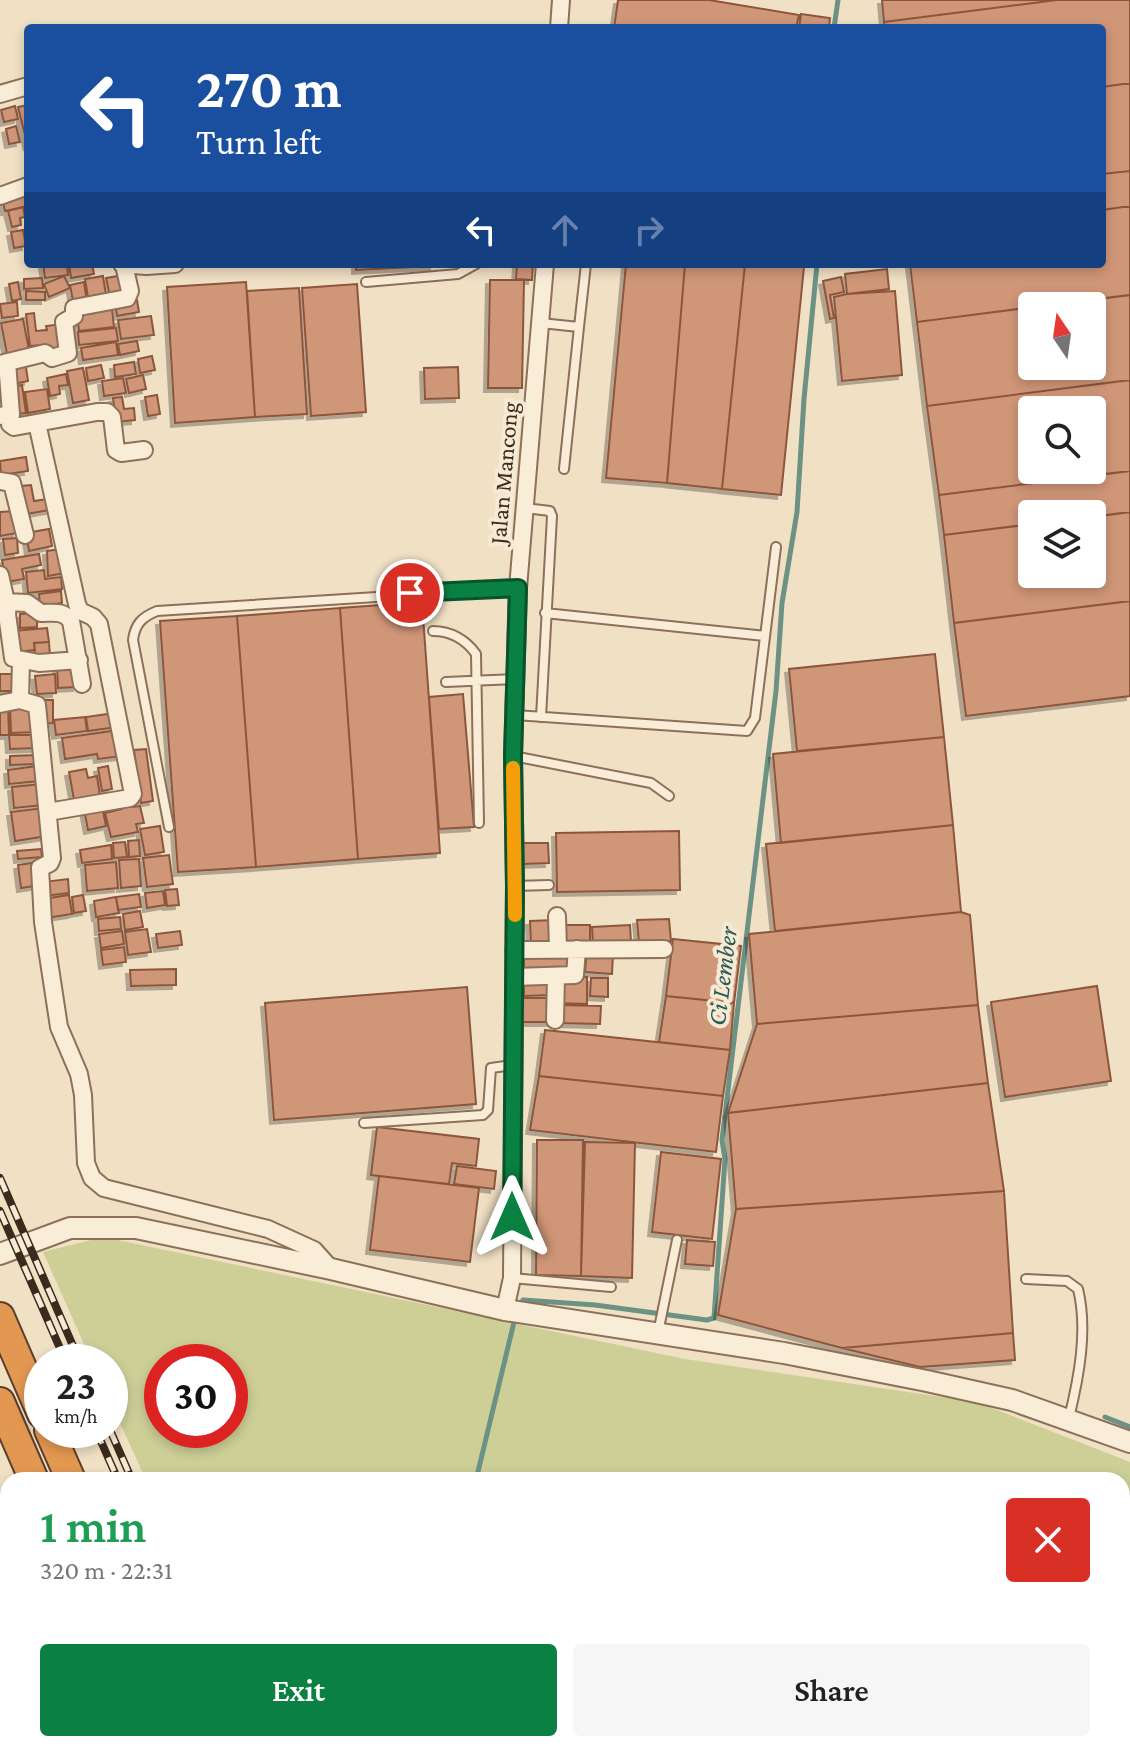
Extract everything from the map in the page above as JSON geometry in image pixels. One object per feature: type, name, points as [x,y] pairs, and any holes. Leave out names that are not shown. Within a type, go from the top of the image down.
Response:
[{"type":"highway","points":[[0,1317],[24,1372]]},
{"type":"highway","points":[[0,1402],[31,1472]]},
{"type":"highway","points":[[57,1448],[67,1472]]},
{"type":"street","points":[[559,24],[561,0]]},
{"type":"street","points":[[0,94],[24,87]]},
{"type":"street","points":[[0,196],[24,187]]},
{"type":"street","points":[[124,268],[130,291],[127,298],[74,308],[74,316],[64,322],[68,353],[52,358],[45,353],[3,363],[6,415],[12,427],[107,412],[112,417],[116,450],[121,453],[144,450]]},
{"type":"street","name":"Jalan Mancong","points":[[512,1299],[515,679],[518,588],[545,268]]},
{"type":"street","points":[[37,423],[77,604],[80,611],[99,624],[133,794],[130,798],[48,812]]},
{"type":"street","points":[[0,481],[12,483],[25,535]]},
{"type":"street","points":[[0,575],[3,599],[8,603],[27,603],[41,613],[67,615],[71,621],[82,684]]},
{"type":"street","points":[[8,603],[13,658],[39,663],[79,660]]},
{"type":"street","points":[[20,700],[21,661]]},
{"type":"street","points":[[0,704],[20,700],[37,705],[52,858],[50,863],[40,868],[43,922],[59,1027],[79,1074],[86,1163],[92,1178],[104,1188],[268,1229],[314,1250],[331,1269]]},
{"type":"street","points":[[557,916],[558,949]]},
{"type":"street","points":[[514,977],[576,975],[577,949]]},
{"type":"street","points":[[514,950],[664,949]]},
{"type":"street","points":[[555,1020],[556,976]]},
{"type":"street","points":[[0,1254],[77,1227],[136,1228],[331,1269],[512,1299],[882,1371],[1012,1400],[1130,1442]]},
{"type":"lane","points":[[366,282],[458,274],[469,268]]},
{"type":"lane","points":[[564,469],[586,268]]},
{"type":"lane","points":[[541,323],[579,327]]},
{"type":"lane","points":[[525,508],[550,511],[552,516],[541,717]]},
{"type":"lane","points":[[514,715],[747,731],[755,718],[776,547]]},
{"type":"lane","points":[[169,827],[133,640],[138,622],[146,615],[157,611],[518,588]]},
{"type":"lane","points":[[545,613],[765,636]]},
{"type":"lane","points":[[433,631],[442,631],[468,642],[476,654],[479,823]]},
{"type":"lane","points":[[446,682],[515,679]]},
{"type":"lane","points":[[513,756],[651,783],[669,796]]},
{"type":"lane","points":[[515,886],[549,885]]},
{"type":"lane","points":[[364,1123],[483,1115],[488,1110],[491,1068],[513,1065]]},
{"type":"lane","points":[[659,1328],[677,1240]]},
{"type":"lane","points":[[1026,1279],[1067,1281],[1078,1289],[1083,1325],[1075,1395],[1069,1418]]},
{"type":"lane","points":[[512,1299],[611,1287]]},
{"type":"green space","points":[[103,1237],[685,1359],[976,1402],[1130,1462],[1130,1472],[142,1472],[128,1440],[128,1344],[84,1344],[43,1252]]},
{"type":"building","points":[[618,0],[709,0],[799,15],[797,24],[615,24]]},
{"type":"building","points":[[882,0],[1057,0],[884,22]]},
{"type":"building","points":[[1057,0],[1130,0],[1130,83],[1106,86],[1106,24],[884,22]]},
{"type":"building","points":[[801,14],[830,18],[829,24],[800,24]]},
{"type":"building","points":[[1130,83],[1130,171],[1106,174],[1106,86]]},
{"type":"building","points":[[15,106],[18,119],[4,122],[1,110]]},
{"type":"building","points":[[24,106],[24,131],[18,107]]},
{"type":"building","points":[[16,126],[20,142],[9,144],[6,129]]},
{"type":"building","points":[[1130,171],[1130,206],[1106,209],[1106,174]]},
{"type":"building","points":[[24,193],[24,207],[5,211],[2,198]]},
{"type":"building","points":[[1130,206],[1130,295],[1106,298],[1106,292],[1018,292],[1018,309],[917,322],[910,268],[1106,268],[1106,209]]},
{"type":"building","points":[[23,207],[21,225],[12,227],[8,211]]},
{"type":"building","points":[[23,230],[24,246],[14,248],[11,232]]},
{"type":"building","points":[[44,268],[67,268],[68,275],[45,278]]},
{"type":"building","points":[[70,268],[93,268],[94,274],[71,278]]},
{"type":"building","points":[[517,268],[533,268],[532,280],[516,279]]},
{"type":"building","points":[[626,268],[685,268],[667,483],[606,478]]},
{"type":"building","points":[[685,268],[745,268],[722,489],[667,483]]},
{"type":"building","points":[[745,268],[804,268],[781,495],[722,489]]},
{"type":"building","points":[[887,269],[889,289],[847,294],[845,274]]},
{"type":"building","points":[[124,275],[128,292],[110,296],[106,278]]},
{"type":"building","points":[[64,276],[70,288],[49,297],[44,284]]},
{"type":"building","points":[[103,276],[106,295],[88,298],[85,279]]},
{"type":"building","points":[[841,277],[844,292],[830,295],[834,318],[830,319],[823,281]]},
{"type":"building","points":[[42,278],[43,288],[24,289],[24,279]]},
{"type":"building","points":[[490,280],[524,280],[522,388],[488,388]]},
{"type":"building","points":[[18,282],[21,299],[12,301],[9,284]]},
{"type":"building","points":[[84,282],[87,303],[74,306],[70,285]]},
{"type":"building","points":[[246,282],[255,417],[175,423],[167,287]]},
{"type":"building","points":[[357,284],[366,412],[311,416],[302,288]]},
{"type":"building","points":[[299,288],[307,414],[255,417],[247,291]]},
{"type":"building","points":[[26,291],[45,292],[45,300],[26,300]]},
{"type":"building","points":[[895,291],[902,375],[842,381],[834,297]]},
{"type":"building","points":[[1130,295],[1130,380],[927,406],[917,322],[1018,309],[1018,380],[1106,380],[1106,298]]},
{"type":"building","points":[[137,300],[139,312],[117,316],[115,303]]},
{"type":"building","points":[[17,302],[18,316],[2,318],[0,304]]},
{"type":"building","points":[[112,309],[114,327],[79,331],[77,313]]},
{"type":"building","points":[[34,313],[36,331],[62,324],[65,349],[43,351],[42,345],[30,346],[26,314]]},
{"type":"building","points":[[151,316],[154,335],[121,339],[118,320]]},
{"type":"building","points":[[23,319],[29,350],[7,354],[1,323]]},
{"type":"building","points":[[116,328],[118,341],[79,345],[78,332]]},
{"type":"building","points":[[137,341],[139,351],[120,355],[118,344]]},
{"type":"building","points":[[116,342],[118,355],[83,360],[81,348]]},
{"type":"building","points":[[152,356],[155,370],[140,373],[138,359]]},
{"type":"building","points":[[25,361],[28,381],[14,384],[11,364]]},
{"type":"building","points":[[134,362],[136,374],[115,377],[114,365]]},
{"type":"building","points":[[101,365],[104,378],[88,381],[86,368]]},
{"type":"building","points":[[458,367],[459,398],[425,399],[424,368]]},
{"type":"building","points":[[83,368],[89,400],[73,403],[67,371]]},
{"type":"building","points":[[66,374],[68,385],[59,386],[60,394],[50,396],[47,378]]},
{"type":"building","points":[[143,375],[146,389],[129,393],[126,379]]},
{"type":"building","points":[[123,378],[126,393],[104,396],[102,381]]},
{"type":"building","points":[[1130,380],[1130,471],[1106,474],[1106,396],[1018,396],[1018,484],[1027,484],[939,495],[927,406]]},
{"type":"building","points":[[22,385],[26,413],[17,414],[12,387]]},
{"type":"building","points":[[47,389],[50,409],[28,413],[25,392]]},
{"type":"building","points":[[157,395],[160,414],[148,416],[145,397]]},
{"type":"building","points":[[122,397],[124,409],[134,408],[135,420],[116,422],[113,398]]},
{"type":"building","points":[[26,457],[28,471],[1,475],[0,461]]},
{"type":"building","points":[[1130,471],[1130,512],[1106,515],[1106,500],[1018,500],[1018,526],[944,535],[939,495],[1027,484],[1106,484],[1106,474]]},
{"type":"building","points":[[31,485],[34,501],[48,499],[50,510],[26,514],[21,486]]},
{"type":"building","points":[[14,511],[17,533],[0,536],[0,512]]},
{"type":"building","points":[[1130,512],[1130,601],[954,623],[944,535],[1018,526],[1018,588],[1106,588],[1106,515]]},
{"type":"building","points":[[49,529],[52,546],[29,551],[26,533]]},
{"type":"building","points":[[17,538],[18,553],[5,555],[3,539]]},
{"type":"building","points":[[60,549],[65,573],[48,576],[47,551]]},
{"type":"building","points":[[39,554],[41,565],[22,569],[24,579],[6,582],[2,560]]},
{"type":"building","points":[[44,570],[45,579],[61,577],[62,589],[28,593],[26,572]]},
{"type":"building","points":[[61,591],[62,603],[40,606],[39,594]]},
{"type":"building","points":[[1130,601],[1130,696],[966,716],[954,623]]},
{"type":"building","points":[[422,602],[440,853],[358,859],[340,608]]},
{"type":"building","points":[[340,608],[358,859],[256,867],[237,616]]},
{"type":"building","points":[[37,613],[37,627],[20,628],[20,614]]},
{"type":"building","points":[[237,616],[256,867],[178,872],[160,621]]},
{"type":"building","points":[[47,628],[49,642],[34,643],[35,650],[15,652],[13,631]]},
{"type":"building","points":[[49,642],[50,656],[35,657],[34,643]]},
{"type":"building","points":[[935,654],[944,737],[797,751],[789,669]]},
{"type":"building","points":[[75,663],[77,687],[58,688],[57,664]]},
{"type":"building","points":[[0,674],[19,674],[19,691],[0,691]]},
{"type":"building","points":[[55,674],[56,693],[37,694],[35,676]]},
{"type":"building","points":[[463,694],[474,827],[439,829],[429,697]]},
{"type":"building","points":[[39,700],[53,700],[53,723],[39,724]]},
{"type":"building","points":[[0,705],[8,705],[9,735],[0,735]]},
{"type":"building","points":[[10,705],[36,705],[37,732],[11,733]]},
{"type":"building","points":[[115,713],[117,727],[88,731],[86,717]]},
{"type":"building","points":[[85,717],[87,731],[56,735],[54,720]]},
{"type":"building","points":[[119,730],[122,756],[98,759],[97,754],[65,759],[62,738]]},
{"type":"building","points":[[9,735],[36,735],[37,748],[10,749]]},
{"type":"building","points":[[944,737],[953,825],[781,843],[773,754]]},
{"type":"building","points":[[146,749],[153,801],[141,803],[134,750]]},
{"type":"building","points":[[36,755],[37,764],[10,765],[10,756]]},
{"type":"building","points":[[37,766],[39,781],[9,784],[8,770]]},
{"type":"building","points":[[108,766],[112,789],[102,791],[98,768]]},
{"type":"building","points":[[86,769],[88,778],[97,776],[100,796],[74,800],[69,772]]},
{"type":"building","points":[[41,784],[43,805],[14,808],[12,787]]},
{"type":"building","points":[[131,799],[133,807],[140,806],[144,823],[136,824],[138,832],[111,837],[105,813],[122,809],[121,801]]},
{"type":"building","points":[[102,806],[106,826],[88,830],[84,809]]},
{"type":"building","points":[[44,808],[48,836],[15,841],[11,812]]},
{"type":"building","points":[[953,825],[961,912],[775,931],[766,844]]},
{"type":"building","points":[[160,826],[164,852],[145,855],[140,829]]},
{"type":"building","points":[[679,831],[680,890],[557,892],[556,833]]},
{"type":"building","points":[[139,840],[140,856],[129,857],[128,841]]},
{"type":"building","points":[[125,842],[127,857],[114,858],[113,843]]},
{"type":"building","points":[[523,843],[548,843],[549,863],[523,864]]},
{"type":"building","points":[[111,845],[112,859],[82,863],[80,850]]},
{"type":"building","points":[[41,849],[42,857],[18,859],[17,851]]},
{"type":"building","points":[[169,855],[173,884],[147,887],[143,858]]},
{"type":"building","points":[[139,859],[141,886],[121,888],[119,860]]},
{"type":"building","points":[[116,862],[118,888],[87,891],[85,865]]},
{"type":"building","points":[[32,863],[33,874],[41,885],[21,888],[18,865]]},
{"type":"building","points":[[68,879],[69,893],[45,896],[43,882]]},
{"type":"building","points":[[177,889],[179,905],[167,906],[165,890]]},
{"type":"building","points":[[163,891],[165,905],[147,908],[145,893]]},
{"type":"building","points":[[139,894],[141,907],[118,910],[116,897]]},
{"type":"building","points":[[69,895],[72,914],[46,918],[43,899]]},
{"type":"building","points":[[83,895],[86,911],[74,913],[72,897]]},
{"type":"building","points":[[116,897],[119,913],[96,917],[94,901]]},
{"type":"building","points":[[140,911],[143,927],[125,930],[123,914]]},
{"type":"building","points":[[961,912],[970,915],[978,1005],[757,1024],[749,934]]},
{"type":"building","points":[[120,917],[121,929],[99,931],[98,919]]},
{"type":"building","points":[[669,919],[671,941],[639,943],[637,920]]},
{"type":"building","points":[[554,920],[554,943],[531,944],[530,921]]},
{"type":"building","points":[[564,925],[590,925],[590,944],[563,944]]},
{"type":"building","points":[[630,925],[631,942],[593,944],[592,927]]},
{"type":"building","points":[[147,929],[151,952],[128,955],[125,932]]},
{"type":"building","points":[[122,931],[124,944],[101,948],[99,934]]},
{"type":"building","points":[[180,931],[182,945],[158,948],[156,934]]},
{"type":"building","points":[[673,939],[741,946],[734,1003],[666,996]]},
{"type":"building","points":[[124,947],[126,962],[103,965],[101,950]]},
{"type":"building","points":[[587,950],[613,952],[612,974],[585,972]]},
{"type":"building","points":[[567,952],[568,968],[524,976],[524,953]]},
{"type":"building","points":[[176,969],[176,985],[131,986],[130,970]]},
{"type":"building","points":[[557,977],[587,977],[587,1004],[556,1003]]},
{"type":"building","points":[[524,978],[550,978],[550,995],[524,996]]},
{"type":"building","points":[[591,978],[608,978],[608,997],[590,996]]},
{"type":"building","points":[[1097,986],[1111,1081],[1005,1097],[991,1002]]},
{"type":"building","points":[[467,987],[476,1104],[274,1120],[265,1003]]},
{"type":"building","points":[[666,996],[734,1003],[730,1050],[659,1042]]},
{"type":"building","points":[[522,998],[553,998],[553,1022],[521,1022]]},
{"type":"building","points":[[557,1005],[601,1006],[600,1024],[557,1023]]},
{"type":"building","points":[[978,1005],[988,1083],[728,1113],[757,1024]]},
{"type":"building","points":[[545,1030],[730,1050],[723,1096],[539,1076]]},
{"type":"building","points":[[539,1076],[723,1096],[716,1152],[530,1130]]},
{"type":"building","points":[[988,1083],[1004,1191],[736,1209],[728,1113]]},
{"type":"building","points":[[377,1127],[479,1139],[476,1166],[452,1163],[449,1184],[371,1175]]},
{"type":"building","points":[[537,1140],[583,1140],[581,1276],[536,1275]]},
{"type":"building","points":[[585,1142],[635,1143],[632,1278],[581,1276]]},
{"type":"building","points":[[661,1152],[721,1159],[712,1239],[652,1232]]},
{"type":"building","points":[[457,1166],[496,1171],[494,1189],[454,1184]]},
{"type":"building","points":[[379,1176],[479,1188],[470,1262],[370,1250]]},
{"type":"building","points":[[1004,1191],[1013,1333],[842,1348],[718,1315],[736,1209]]},
{"type":"building","points":[[687,1240],[715,1242],[713,1266],[685,1264]]},
{"type":"building","points":[[1013,1333],[1015,1360],[920,1367],[842,1348]]},
{"type":"waterway","name":"Ci Lember","points":[[835,24],[838,0]]},
{"type":"waterway","name":"Ci Lember","points":[[519,1309],[523,1300],[595,1305],[707,1320],[714,1318],[725,1159],[722,1140],[776,691],[782,603],[797,512],[817,268]]},
{"type":"waterway","name":"Ci Lember","points":[[478,1472],[515,1318]]},
{"type":"waterway","points":[[1105,1417],[1130,1427]]},
{"type":"railway","points":[[0,1178],[72,1344]]},
{"type":"railway","points":[[0,1211],[58,1344]]},
{"type":"railway","points":[[104,1448],[114,1472]]},
{"type":"railway","points":[[118,1448],[128,1472]]},
{"type":"slow traffic","points":[[513,768],[515,915]]},
{"type":"route","points":[[410,593],[518,588],[513,756],[512,1217]]}]
